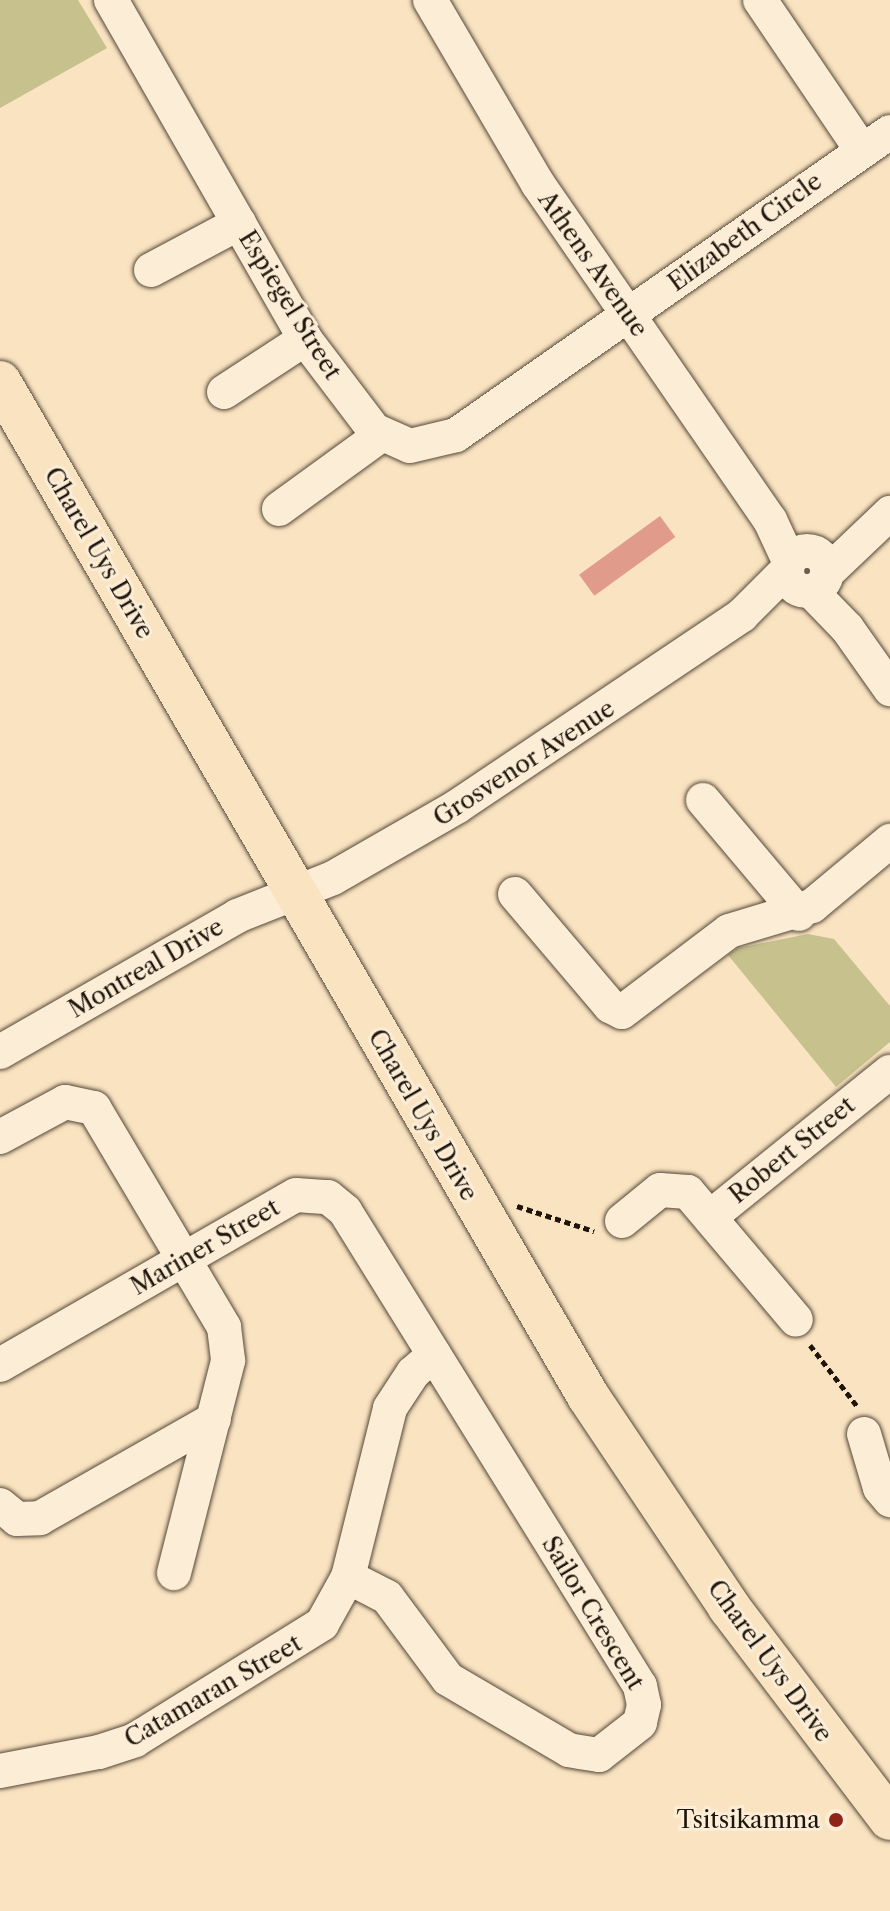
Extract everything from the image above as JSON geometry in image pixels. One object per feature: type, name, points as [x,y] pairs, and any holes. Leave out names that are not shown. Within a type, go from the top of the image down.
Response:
[{"type":"main road","name":"Charel Uys Drive","points":[[0,382],[476,1207],[657,1503],[775,1671],[890,1819]]},
{"type":"street","name":"Espiegel Street","points":[[111,0],[305,339],[381,435]]},
{"type":"street","name":"Athens Avenue","points":[[430,0],[538,184],[807,571]]},
{"type":"street","name":"Elizabeth Circle","points":[[628,314],[875,141],[760,0]]},
{"type":"street","points":[[151,270],[239,223]]},
{"type":"street","points":[[279,509],[381,435],[410,446],[442,443],[628,314]]},
{"type":"street","points":[[224,392],[305,339]]},
{"type":"street","name":"Grosvenor Avenue","points":[[297,894],[471,798],[879,521]]},
{"type":"street","points":[[807,571],[890,689]]},
{"type":"street","points":[[703,800],[799,914]]},
{"type":"street","points":[[515,894],[610,1006],[622,1012],[729,931],[799,914],[890,841]]},
{"type":"street","name":"Montreal Drive","points":[[0,1052],[237,916],[297,894]]},
{"type":"street","name":"Robert Street","points":[[710,1217],[841,1106],[885,1087]]},
{"type":"street","points":[[0,1137],[65,1102],[94,1108],[185,1258],[229,1343],[214,1419],[174,1573]]},
{"type":"street","name":"Robert Street","points":[[622,1221],[660,1190],[674,1188],[688,1192],[796,1320]]},
{"type":"street","name":"Mariner Street","points":[[0,1365],[296,1195],[328,1197],[345,1211],[434,1355]]},
{"type":"street","points":[[348,1577],[390,1408],[404,1384],[434,1355]]},
{"type":"street","name":"Sailor Crescent","points":[[348,1577],[387,1597],[448,1679],[569,1750],[599,1755],[629,1737],[640,1723],[644,1705],[640,1686],[434,1355]]},
{"type":"street","points":[[0,1505],[17,1519],[40,1518],[214,1419]]},
{"type":"street","points":[[864,1434],[880,1488],[890,1500]]},
{"type":"street","name":"Catamaran Street","points":[[0,1771],[99,1752],[147,1733],[311,1634],[332,1613],[348,1577]]},
{"type":"path","points":[[476,1207],[524,1206],[593,1232],[622,1221]]},
{"type":"path","points":[[796,1320],[799,1332],[855,1400],[864,1434]]},
{"type":"shaded area","points":[[0,0],[78,0],[107,48],[0,108]]},
{"type":"shaded area","points":[[808,934],[834,939],[890,1006],[890,1042],[836,1087],[728,955],[738,948]]},
{"type":"building","points":[[660,516],[675,537],[594,596],[579,575]]},
{"type":"place","name":"Tsitsikamma","points":[[836,1820]]}]
